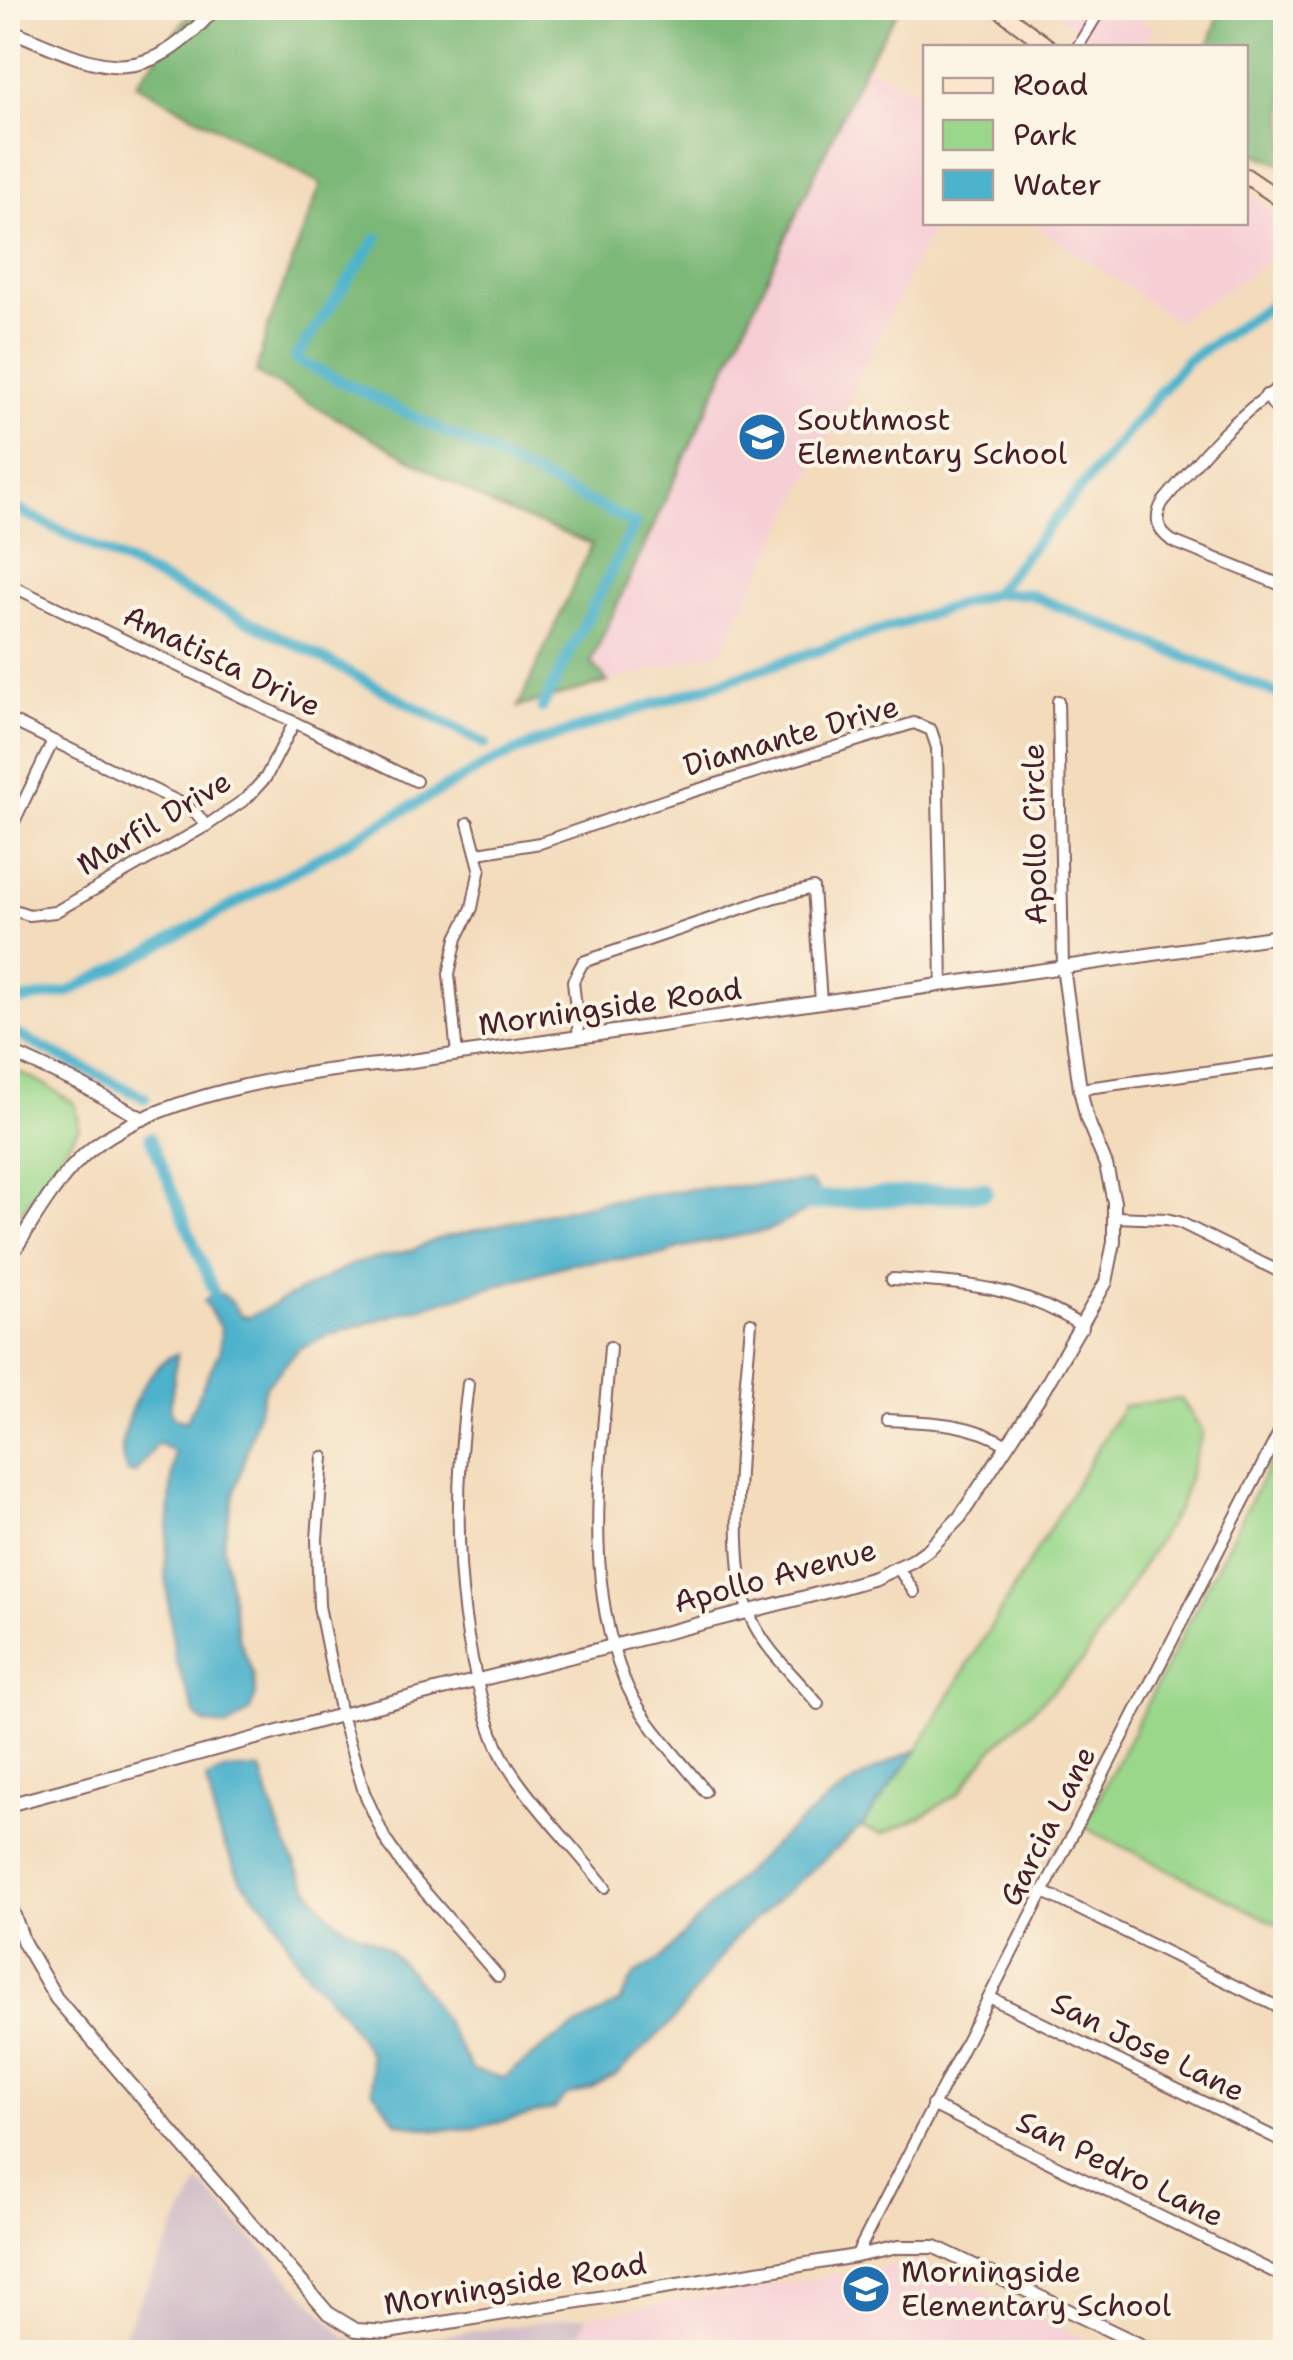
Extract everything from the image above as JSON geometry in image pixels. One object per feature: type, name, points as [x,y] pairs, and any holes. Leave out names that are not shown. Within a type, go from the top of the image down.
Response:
[{"type":"main road","points":[[997,8],[1046,45]]},
{"type":"main road","points":[[1248,177],[1286,203]]},
{"type":"street","points":[[8,30],[84,61],[123,67],[142,63],[177,46],[215,8]]},
{"type":"street","points":[[1079,45],[1102,8]]},
{"type":"street","points":[[1286,383],[1223,431],[1162,502],[1157,516],[1161,530],[1172,541],[1286,587]]},
{"type":"street","points":[[1266,395],[1286,422]]},
{"type":"street","name":"Amatista Drive","points":[[8,584],[416,781]]},
{"type":"street","name":"Apollo Circle","points":[[1058,701],[1063,967]]},
{"type":"street","points":[[8,718],[181,803],[206,826]]},
{"type":"street","name":"Diamante Drive","points":[[478,853],[540,842],[914,723],[931,730],[937,748],[942,984]]},
{"type":"street","name":"Marfil Drive","points":[[8,908],[30,915],[55,912],[206,826],[257,788],[294,724]]},
{"type":"street","points":[[8,834],[53,741]]},
{"type":"street","points":[[456,1055],[449,974],[478,887],[478,853],[468,824]]},
{"type":"street","points":[[579,1036],[573,982],[583,962],[772,898],[813,888],[820,1002]]},
{"type":"street","name":"Morningside Road","points":[[8,1260],[78,1160],[113,1134],[144,1119],[240,1087],[352,1066],[456,1055],[1286,935]]},
{"type":"street","name":"Apollo Avenue","points":[[8,1805],[340,1715],[834,1590],[898,1568],[930,1548],[960,1517],[1082,1327],[1106,1282],[1116,1217],[1111,1182],[1080,1089],[1063,967]]},
{"type":"street","points":[[8,1051],[144,1119]]},
{"type":"street","points":[[1080,1089],[1286,1061]]},
{"type":"street","points":[[1116,1217],[1179,1222],[1282,1273],[1286,1259]]},
{"type":"street","points":[[892,1278],[1021,1294],[1082,1327]]},
{"type":"street","points":[[751,1323],[738,1516],[740,1564],[748,1610],[763,1638],[818,1704]]},
{"type":"street","points":[[610,1346],[599,1494],[599,1575],[624,1680],[704,1791]]},
{"type":"street","points":[[468,1384],[460,1439],[458,1554],[462,1615],[476,1680],[492,1733],[512,1773],[606,1887]]},
{"type":"street","name":"Garcia Lane","points":[[856,2256],[1286,1419]]},
{"type":"street","points":[[887,1420],[964,1427],[1006,1444]]},
{"type":"street","points":[[323,1457],[317,1539],[319,1606],[340,1715],[364,1792],[385,1839],[498,1976]]},
{"type":"street","points":[[898,1568],[914,1592]]},
{"type":"street","points":[[1042,1891],[1286,2011]]},
{"type":"street","name":"Morningside Road","points":[[8,1899],[24,1943],[56,1998],[328,2313],[356,2330],[388,2332],[898,2247],[935,2248],[1154,2352]]},
{"type":"street","name":"San Jose Lane","points":[[988,1997],[1286,2143]]},
{"type":"street","name":"San Pedro Lane","points":[[932,2105],[1286,2278]]},
{"type":"shaded area","points":[[1050,8],[1126,8],[1153,28],[1145,45],[1096,45]]},
{"type":"shaded area","name":"Southmost Elementary School","points":[[865,65],[923,93],[923,225],[934,225],[722,651],[608,682],[591,662]]},
{"type":"shaded area","points":[[1248,194],[1285,220],[1285,244],[1247,277],[1176,321],[1035,225],[1248,225]]},
{"type":"shaded area","points":[[199,2182],[346,2338],[376,2344],[588,2316],[570,2352],[114,2352]]},
{"type":"shaded area","name":"Morningside Elementary School","points":[[920,2261],[1113,2352],[570,2352],[588,2316]]},
{"type":"green space","points":[[194,8],[900,8],[865,65],[591,662],[608,682],[518,707],[592,544],[497,508],[256,373],[268,327],[321,184],[136,84]]},
{"type":"green space","points":[[1221,8],[1285,8],[1285,166],[1248,151],[1248,45],[1209,45]]},
{"type":"green space","points":[[8,1067],[76,1105],[79,1128],[8,1231]]},
{"type":"green space","points":[[1181,1399],[1203,1432],[1179,1507],[1083,1661],[992,1749],[959,1793],[919,1818],[882,1834],[861,1827],[917,1750],[1123,1406]]},
{"type":"green space","points":[[1285,1433],[1285,1928],[1084,1827]]},
{"type":"water","points":[[809,1182],[816,1187],[822,1203],[769,1230],[678,1248],[665,1255],[573,1263],[330,1334],[299,1349],[265,1387],[223,1544],[238,1636],[253,1674],[256,1695],[249,1712],[228,1727],[205,1723],[196,1716],[175,1658],[165,1572],[174,1452],[158,1443],[135,1473],[129,1473],[122,1444],[142,1388],[165,1360],[177,1354],[170,1409],[173,1417],[186,1422],[220,1350],[221,1329],[204,1301],[214,1292],[226,1297],[241,1316],[249,1317],[353,1264],[413,1250],[437,1239],[598,1202],[691,1189]]},
{"type":"water","points":[[917,1750],[861,1827],[739,1933],[673,2021],[616,2075],[590,2089],[565,2096],[555,2109],[475,2128],[437,2130],[397,2122],[373,2091],[369,2053],[345,2016],[300,1965],[272,1914],[240,1879],[217,1828],[207,1780],[225,1771],[261,1770],[289,1850],[322,1906],[342,1924],[383,1946],[414,1977],[472,2070],[504,2078],[552,2041],[620,2002],[635,1974],[661,1959],[747,1870],[811,1813],[881,1767]]},
{"type":"waterway","points":[[377,238],[295,359],[635,524],[542,708]]},
{"type":"waterway","points":[[994,593],[1186,361],[1286,295]]},
{"type":"waterway","points":[[8,505],[309,651],[485,744]]},
{"type":"waterway","points":[[8,1003],[68,992],[488,764],[538,742],[994,593],[1028,594],[1286,697]]},
{"type":"waterway","points":[[8,1030],[145,1098]]},
{"type":"waterway","points":[[150,1137],[214,1292]]},
{"type":"waterway","points":[[795,1202],[983,1191]]},
{"type":"place","name":"Southmost Elementary School","points":[[762,437]]},
{"type":"place","name":"Morningside Elementary School","points":[[866,2289]]}]
